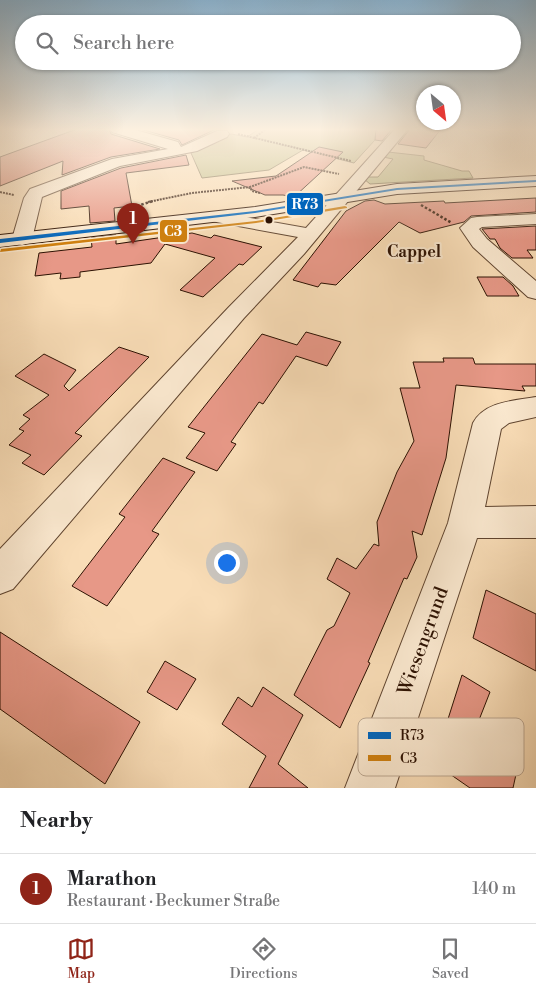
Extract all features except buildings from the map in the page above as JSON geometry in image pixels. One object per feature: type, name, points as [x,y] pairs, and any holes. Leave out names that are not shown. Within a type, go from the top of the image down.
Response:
[{"type":"street","points":[[22,239],[32,198],[36,193],[107,166]]},
{"type":"street","points":[[0,576],[369,166]]},
{"type":"street","points":[[0,241],[296,206],[397,189],[536,181]]},
{"type":"street","points":[[217,216],[309,234]]},
{"type":"street","points":[[536,219],[477,222],[469,228],[485,249],[536,292]]},
{"type":"street","name":"Wiesengrund","points":[[395,718],[465,523],[488,423],[501,414],[536,407]]},
{"type":"street","points":[[465,523],[536,522]]},
{"type":"street","name":"Wiesengrund","points":[[370,788],[374,776]]},
{"type":"path","points":[[132,208],[161,199],[250,187],[304,167],[358,178]]},
{"type":"path","points":[[250,187],[252,191],[264,194]]},
{"type":"path","points":[[397,189],[444,220],[469,228]]},
{"type":"shaded area","points":[[197,166],[276,166],[269,170],[202,178]]},
{"type":"shaded area","points":[[387,166],[444,166],[469,171],[473,178],[370,184],[364,179],[366,177],[378,177]]},
{"type":"transit line","name":"R73","points":[[0,241],[255,212],[397,189],[536,181]]},
{"type":"transit line","name":"C3","points":[[1,251],[256,222],[345,207]]},
{"type":"place","name":"Marathon","points":[[133,244]]},
{"type":"district","name":"Cappel","points":[[414,252]]}]
